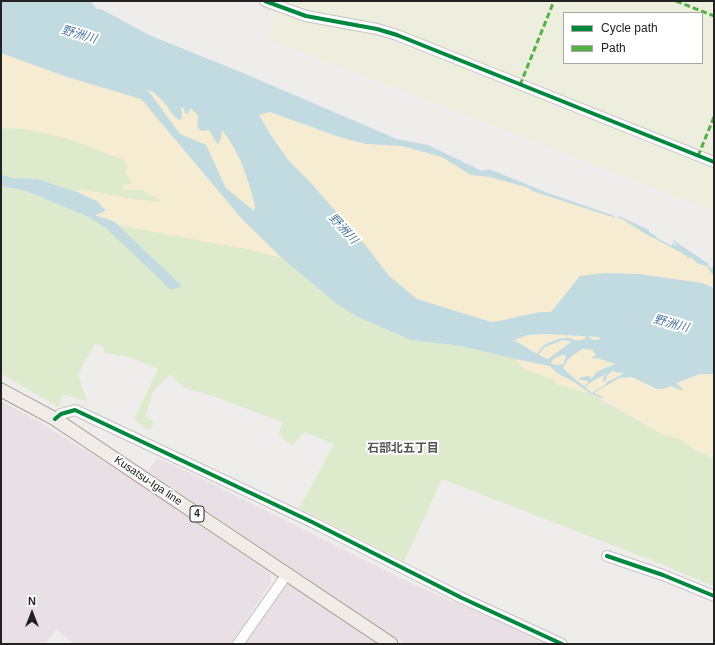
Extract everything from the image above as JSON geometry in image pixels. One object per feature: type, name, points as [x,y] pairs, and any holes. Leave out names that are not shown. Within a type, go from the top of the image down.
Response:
[{"type":"main road","name":"Kusatsu-Iga line","points":[[1,390],[55,419],[391,644]]},
{"type":"street","points":[[265,1],[277,3],[306,16],[377,29],[397,35],[714,162]]},
{"type":"street","points":[[55,419],[61,414],[75,410],[312,522],[462,598],[562,644]]},
{"type":"street","points":[[607,556],[663,575],[714,596]]},
{"type":"street","points":[[238,644],[286,574]]},
{"type":"shaded area","points":[[283,1],[714,1],[714,212],[505,130],[266,39]]},
{"type":"shaded area","points":[[1,401],[38,421],[139,484],[271,574],[271,582],[231,644],[75,644],[56,630],[45,644],[1,644]]},
{"type":"shaded area","points":[[157,458],[209,482],[413,584],[550,644],[404,644],[148,471]]},
{"type":"shaded area","points":[[287,583],[377,644],[243,644]]},
{"type":"green space","points":[[1,128],[27,129],[69,139],[122,159],[129,165],[134,183],[122,189],[143,190],[164,203],[131,199],[81,189],[77,192],[37,179],[12,178],[1,174]]},
{"type":"green space","points":[[1,186],[26,191],[89,217],[182,286],[118,225],[247,249],[282,258],[338,305],[358,317],[411,340],[461,346],[515,359],[525,369],[553,379],[558,385],[588,392],[662,434],[682,440],[695,450],[714,458],[714,586],[442,479],[404,561],[299,508],[334,444],[305,432],[292,446],[279,435],[282,422],[216,397],[185,388],[170,374],[152,393],[146,416],[154,423],[149,431],[134,419],[158,369],[129,357],[104,353],[103,346],[95,344],[78,374],[87,401],[63,395],[59,407],[1,374]]},
{"type":"sand","points":[[1,53],[67,77],[141,99],[242,219],[282,258],[247,249],[118,225],[115,222],[94,215],[105,210],[97,201],[77,192],[81,189],[131,199],[163,202],[143,190],[122,189],[123,185],[133,183],[125,173],[129,165],[122,159],[69,139],[27,129],[1,128]]},
{"type":"sand","points":[[146,88],[162,101],[175,118],[181,107],[184,108],[188,114],[190,108],[198,115],[197,126],[209,130],[221,138],[221,129],[238,156],[249,185],[255,206],[254,211],[226,188],[206,145],[180,134]]},
{"type":"sand","points":[[270,112],[342,138],[367,144],[402,146],[442,157],[471,175],[490,177],[529,188],[532,191],[609,216],[619,216],[617,218],[624,220],[689,258],[691,257],[697,263],[706,266],[714,276],[714,288],[710,285],[580,276],[551,312],[536,313],[491,322],[417,299],[389,276],[366,246],[288,160],[259,114]]},
{"type":"sand","points":[[546,334],[600,337],[599,340],[586,338],[578,341],[568,338],[558,339],[543,346],[537,354],[514,339],[528,335]]},
{"type":"sand","points":[[563,340],[571,342],[548,359],[538,355],[545,347]]},
{"type":"sand","points":[[582,349],[593,350],[597,354],[595,356],[615,364],[596,372],[590,379],[590,377],[583,378],[581,381],[585,380],[589,382],[584,386],[563,368],[568,359]]},
{"type":"sand","points":[[565,355],[566,357],[563,364],[552,364],[551,362],[555,358]]},
{"type":"sand","points":[[515,359],[550,366],[557,373],[574,382],[588,392],[558,385],[553,379],[525,369]]},
{"type":"sand","points":[[612,371],[619,373],[621,372],[623,374],[615,377],[592,393],[585,387],[610,372],[604,377],[605,381],[607,376]]},
{"type":"sand","points":[[700,374],[714,374],[714,458],[695,450],[682,440],[662,434],[594,393],[619,378],[632,377],[657,389],[663,389],[671,386],[682,389],[676,384]]},
{"type":"water","name":"野洲川","points":[[1,1],[91,2],[97,9],[101,9],[149,35],[243,73],[397,139],[428,145],[482,171],[489,169],[548,193],[615,216],[609,216],[532,191],[529,188],[490,177],[471,175],[442,157],[402,146],[367,144],[342,138],[270,112],[259,115],[288,160],[311,183],[366,246],[389,276],[417,299],[491,322],[536,313],[551,312],[580,276],[604,273],[639,274],[702,283],[714,288],[714,374],[700,374],[676,383],[683,389],[681,390],[671,386],[663,389],[657,389],[632,377],[619,378],[594,393],[603,397],[600,398],[557,373],[550,366],[461,346],[411,340],[358,317],[338,305],[282,258],[242,219],[141,99],[67,77],[1,53]],"holes":[[[147,89],[160,98],[174,116],[180,120],[182,118],[181,107],[184,108],[185,113],[188,114],[190,108],[198,115],[197,126],[201,131],[209,130],[218,145],[222,130],[234,148],[243,166],[255,206],[254,211],[226,188],[206,145],[180,134]],[[546,334],[586,336],[585,339],[578,341],[569,338],[556,340],[543,346],[537,354],[514,340],[528,335]],[[586,336],[600,337],[599,340],[594,340]],[[563,340],[571,342],[548,359],[538,355],[545,347]],[[582,349],[593,350],[594,353],[597,354],[593,357],[593,359],[598,358],[615,364],[596,372],[590,379],[590,376],[581,377],[579,380],[589,382],[584,386],[563,368],[568,359]],[[562,355],[565,355],[566,357],[563,364],[556,365],[552,364],[551,362],[555,358]],[[612,371],[619,373],[621,372],[623,374],[607,382],[605,385],[592,393],[585,387],[609,372],[604,376],[603,380],[605,382],[607,376]]]},
{"type":"water","points":[[1,174],[12,178],[37,179],[77,192],[97,201],[106,211],[95,215],[115,222],[182,286],[171,290],[107,229],[89,217],[26,191],[1,186]]},
{"type":"water","points":[[619,216],[649,230],[649,232],[657,238],[672,246],[672,243],[677,246],[673,240],[709,264],[707,266],[712,268],[713,266],[714,276],[706,266],[697,263],[691,257],[689,258],[644,233],[617,217]]},
{"type":"marked path","points":[[520,85],[554,1]]},
{"type":"marked path","points":[[676,1],[714,16]]},
{"type":"marked path","points":[[698,156],[714,117]]},
{"type":"cycle path","points":[[265,1],[306,16],[377,29],[397,35],[714,162]]},
{"type":"cycle path","points":[[55,419],[61,414],[75,410],[312,522],[462,598],[562,644]]},
{"type":"cycle path","points":[[607,556],[663,575],[714,596]]},
{"type":"district","name":"石部北五丁目","points":[[403,449]]}]
